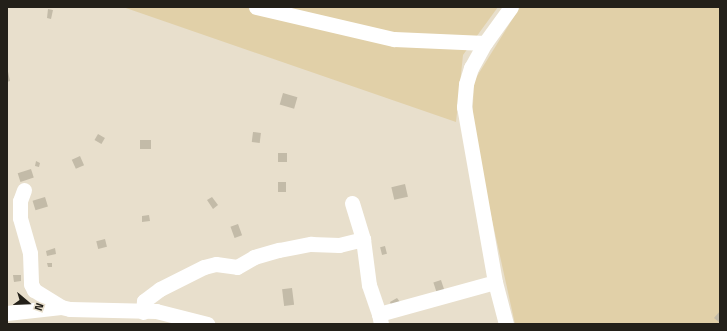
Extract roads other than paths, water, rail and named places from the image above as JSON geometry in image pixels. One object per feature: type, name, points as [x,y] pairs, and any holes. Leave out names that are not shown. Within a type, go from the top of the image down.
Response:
[{"type":"street","points":[[256,7],[394,39],[485,43]]},
{"type":"street","points":[[506,324],[495,282],[464,107],[466,84],[485,43],[511,7]]},
{"type":"street","points":[[24,190],[20,201],[20,218],[30,253],[31,284],[34,290],[61,307]]},
{"type":"street","points":[[352,203],[363,239],[369,285],[380,319],[495,282]]},
{"type":"street","points":[[143,312],[144,301],[166,286],[204,267],[216,264],[237,267],[254,257],[286,249],[311,244],[339,245],[363,239]]},
{"type":"street","points":[[7,313],[61,307],[143,312],[156,311],[207,324]]}]
